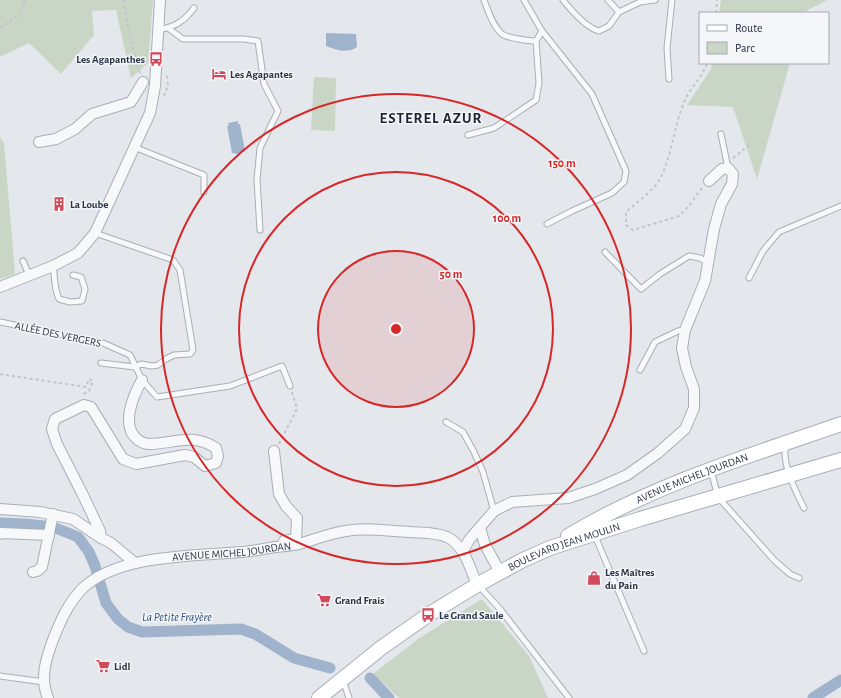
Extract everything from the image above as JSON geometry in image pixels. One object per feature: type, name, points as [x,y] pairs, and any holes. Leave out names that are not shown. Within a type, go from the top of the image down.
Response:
[{"type":"main road","name":"AVENUE MICHEL JOURDAN","points":[[550,548],[585,526],[622,506],[710,469],[841,424]]},
{"type":"main road","name":"BOULEVARD JEAN MOULIN","points":[[319,698],[381,648],[413,625],[500,572],[550,548],[640,518],[718,497],[790,474],[841,460]]},
{"type":"street","points":[[0,287],[53,266],[78,253],[95,233],[150,113],[163,29],[160,0]]},
{"type":"street","points":[[39,142],[56,138],[75,129],[92,114],[131,102],[143,82]]},
{"type":"street","points":[[463,551],[469,540],[494,511],[512,502],[568,498],[602,487],[627,475],[658,453],[684,428],[694,408],[694,389],[686,367],[682,348],[685,330],[705,282],[714,229],[721,204],[732,184],[733,174],[728,165],[709,181]]},
{"type":"street","points":[[101,538],[100,531],[84,495],[57,444],[52,428],[54,419],[84,405],[91,407],[124,459],[136,464],[185,455],[194,457],[205,466],[216,463],[218,456],[216,448],[208,443],[184,439],[148,444],[141,442],[133,436],[128,417],[137,388],[142,380]]},
{"type":"street","points":[[243,552],[252,545],[296,539],[297,518],[286,506],[280,494],[274,452]]},
{"type":"street","points":[[0,509],[52,518],[73,519],[111,543],[135,563]]},
{"type":"street","points":[[33,572],[42,567],[52,518]]},
{"type":"street","points":[[480,528],[485,545],[500,572]]},
{"type":"street","name":"AVENUE MICHEL JOURDAN","points":[[48,698],[44,682],[46,658],[64,613],[81,590],[93,580],[110,571],[135,563],[198,555],[243,552],[297,544],[345,531],[372,529],[431,533],[454,541],[463,551],[477,585]]},
{"type":"street","points":[[0,534],[49,534]]},
{"type":"lane","points":[[484,0],[493,21],[502,34],[527,41],[536,41]]},
{"type":"lane","points":[[524,0],[542,31],[592,94],[626,171],[624,182],[612,193],[547,224]]},
{"type":"lane","points":[[563,0],[569,8],[593,30],[599,31],[609,26],[619,12],[640,2],[655,0]]},
{"type":"lane","points":[[608,0],[619,12]]},
{"type":"lane","points":[[669,79],[667,48],[672,0]]},
{"type":"lane","points":[[163,29],[187,18],[194,8]]},
{"type":"lane","points":[[163,29],[183,39],[258,40],[264,84],[278,111],[260,148],[257,180],[260,230]]},
{"type":"lane","points":[[468,135],[494,128],[536,100],[539,83],[536,41],[542,31]]},
{"type":"lane","points":[[143,82],[155,86]]},
{"type":"lane","points":[[721,134],[728,165]]},
{"type":"lane","points":[[134,147],[204,175],[204,192]]},
{"type":"lane","points":[[749,278],[763,252],[780,232],[841,206]]},
{"type":"lane","points":[[95,233],[173,260],[180,270],[193,350],[190,354],[174,355],[158,365],[152,366],[141,364],[135,367],[101,363]]},
{"type":"lane","points":[[605,252],[641,289],[660,274],[689,256],[700,258],[709,263]]},
{"type":"lane","points":[[23,261],[29,275]]},
{"type":"lane","points":[[53,266],[56,282],[55,291],[59,299],[70,302],[82,301],[85,288],[81,277],[74,275]]},
{"type":"lane","name":"ALLÉE DES VERGERS","points":[[0,322],[103,343],[130,355],[142,380],[158,396],[230,386],[282,366],[290,386]]},
{"type":"lane","points":[[640,370],[655,342],[678,331],[685,330]]},
{"type":"lane","points":[[446,422],[463,432],[474,452],[483,472],[494,511]]},
{"type":"lane","points":[[786,442],[784,453],[790,474],[804,508]]},
{"type":"lane","points":[[710,469],[718,497],[774,560],[790,574],[799,578]]},
{"type":"lane","points":[[594,534],[644,651]]},
{"type":"lane","points":[[477,585],[500,609],[569,698]]},
{"type":"lane","points":[[0,676],[44,682]]},
{"type":"lane","points":[[342,679],[349,698]]},
{"type":"path","points":[[0,28],[20,14],[25,0]]},
{"type":"path","points":[[124,0],[129,34],[143,82]]},
{"type":"path","points":[[716,12],[718,0]]},
{"type":"path","points":[[706,64],[686,97],[672,146],[660,178],[650,190],[626,212],[626,225],[632,230],[679,216],[709,181]]},
{"type":"path","points":[[728,165],[749,145]]},
{"type":"path","points":[[0,374],[86,386],[89,379],[93,381]]},
{"type":"path","points":[[274,452],[298,409],[290,386]]},
{"type":"green space","points":[[0,0],[153,0],[148,63],[131,78],[116,10],[92,11],[94,35],[61,74],[29,43],[0,57]]},
{"type":"green space","points":[[721,0],[827,0],[806,12],[719,12]]},
{"type":"green space","points":[[712,64],[790,64],[757,179],[733,107],[687,105],[711,69]]},
{"type":"green space","points":[[314,77],[336,78],[335,131],[311,130]]},
{"type":"green space","points":[[0,137],[4,143],[15,274],[0,279]]},
{"type":"green space","points":[[482,599],[529,656],[548,698],[399,698],[373,674],[418,639]]},
{"type":"water","points":[[326,33],[356,34],[357,47],[345,51],[326,46]]},
{"type":"water","points":[[238,121],[238,124],[240,124],[245,151],[239,154],[232,153],[227,126],[229,126],[228,123]]},
{"type":"waterway","name":"La Petite Frayère","points":[[0,523],[53,527],[78,537],[89,552],[95,566],[106,603],[118,619],[128,627],[142,632],[241,629],[255,634],[294,658],[330,668]]},
{"type":"waterway","name":"La Petite Frayère","points":[[370,678],[389,698]]},
{"type":"waterway","name":"La Petite Frayère","points":[[813,698],[841,680]]},
{"type":"place","name":"Les Agapanthes","points":[[156,59]]},
{"type":"place","name":"Les Agapantes","points":[[219,74]]},
{"type":"place","name":"La Loube","points":[[59,204]]},
{"type":"place","name":"Les Maîtres du Pain","points":[[594,578]]},
{"type":"place","name":"Grand Frais","points":[[324,600]]},
{"type":"place","name":"Le Grand Saule","points":[[428,615]]},
{"type":"place","name":"Lidl","points":[[103,666]]},
{"type":"district","name":"ESTEREL AZUR","points":[[431,118]]}]
